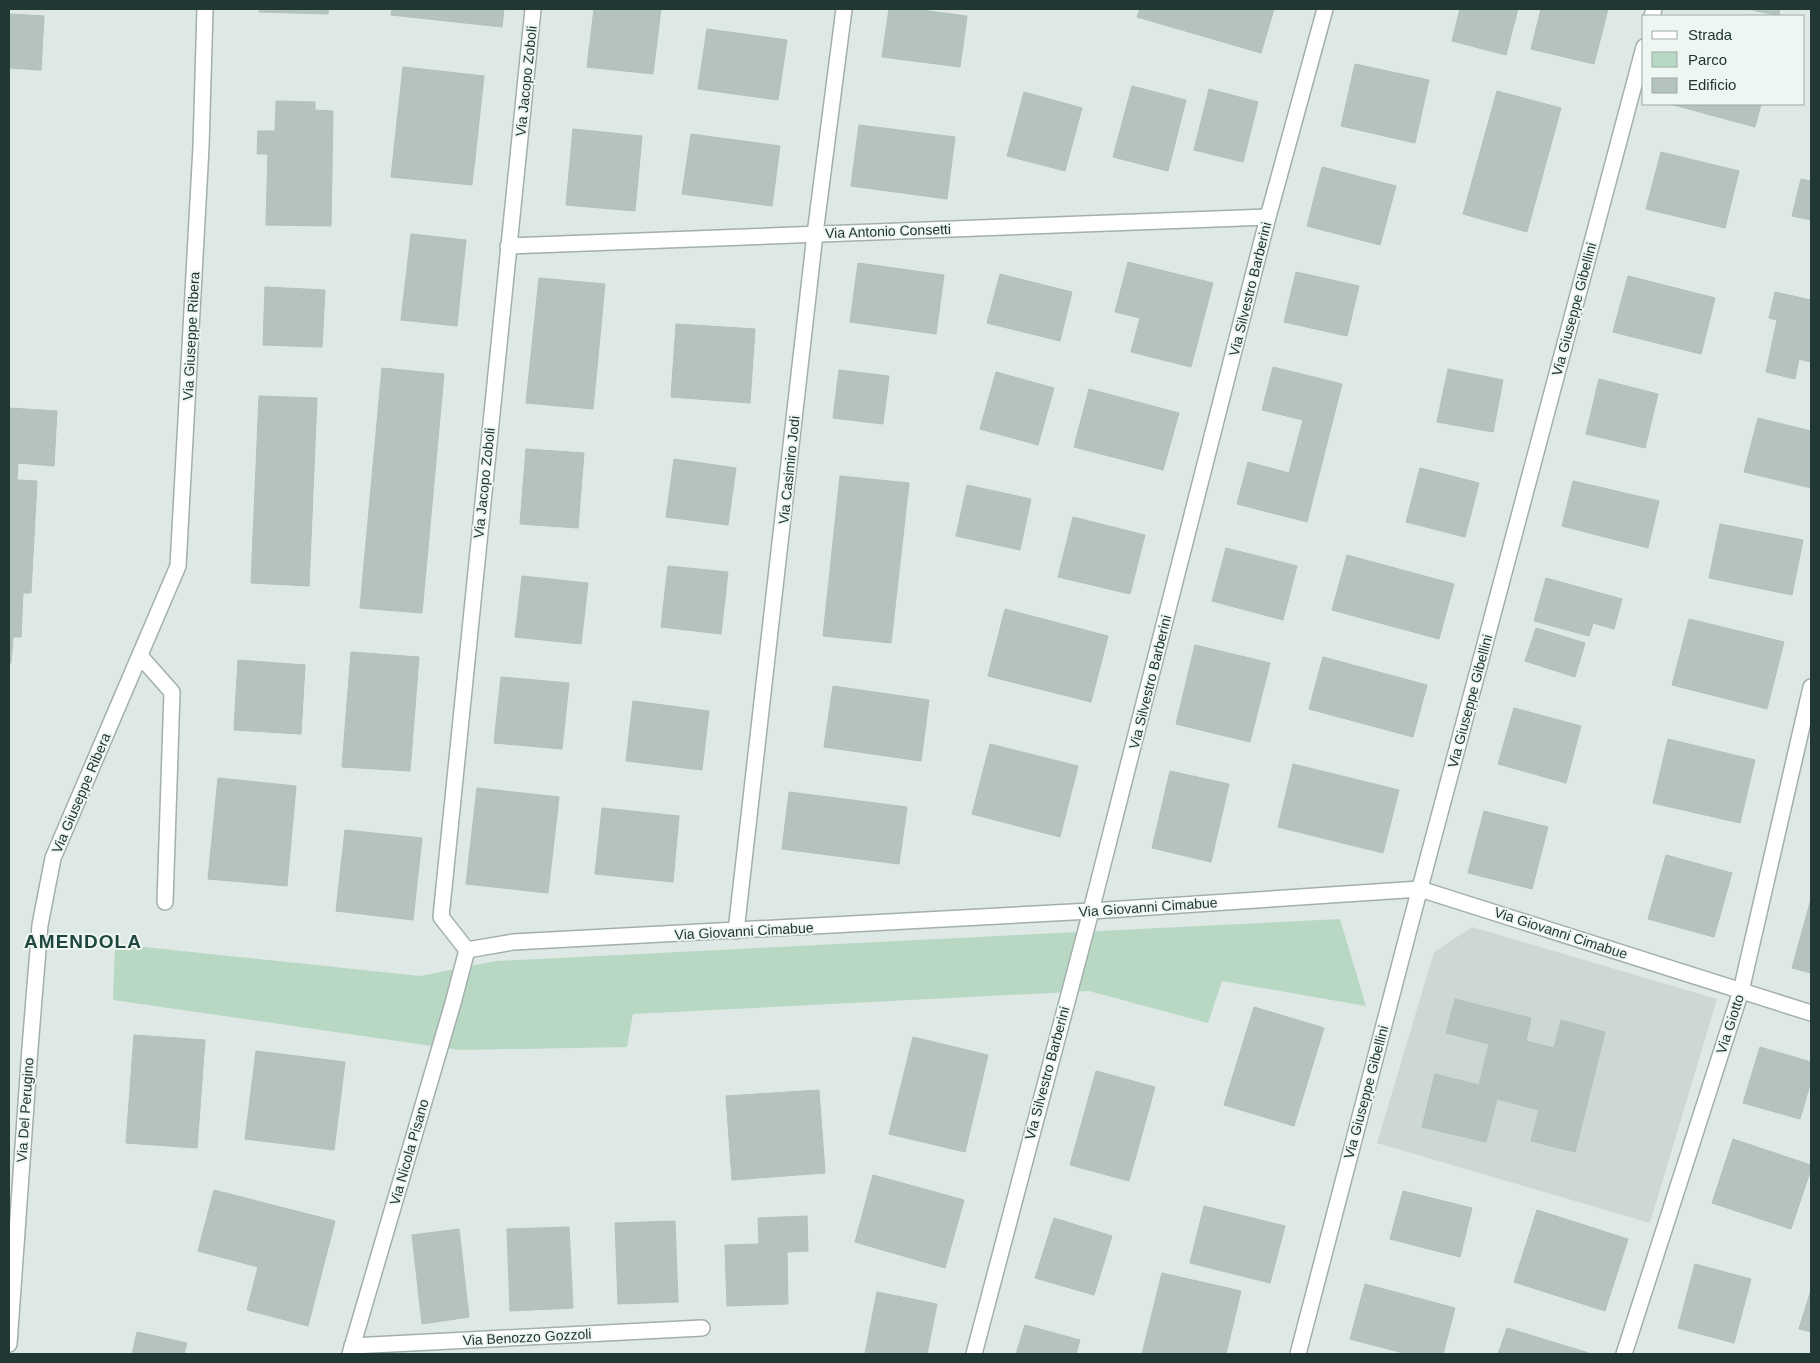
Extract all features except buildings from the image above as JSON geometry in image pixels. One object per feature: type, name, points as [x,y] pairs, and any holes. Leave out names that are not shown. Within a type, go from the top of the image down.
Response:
[{"type":"street","name":"Via Giuseppe Ribera","points":[[34,996],[40,925],[53,858],[178,566],[200,147],[205,9]]},
{"type":"street","name":"Via Jacopo Zoboli","points":[[467,950],[441,916],[533,9]]},
{"type":"street","name":"Via Casimiro Jodi","points":[[736,931],[815,234],[844,9]]},
{"type":"street","name":"Via Silvestro Barberini","points":[[974,1354],[1091,911],[1268,217],[1324,9]]},
{"type":"street","name":"Via Giuseppe Gibellini","points":[[1298,1354],[1642,55]]},
{"type":"street","name":"Via Antonio Consetti","points":[[508,246],[1268,217]]},
{"type":"street","points":[[140,656],[172,692],[165,902]]},
{"type":"street","name":"Via Giotto","points":[[1624,1354],[1741,991],[1811,687]]},
{"type":"street","name":"Via Giovanni Cimabue","points":[[467,950],[513,942],[1091,911],[1420,889],[1811,1013]]},
{"type":"street","name":"Via Nicola Pisano","points":[[351,1350],[467,950]]},
{"type":"street","name":"Via Del Perugino","points":[[9,1344],[34,996]]},
{"type":"street","name":"Via Benozzo Gozzoli","points":[[351,1350],[702,1328]]},
{"type":"shaded area","points":[[1472,927],[1717,999],[1650,1223],[1377,1143],[1434,952]]},
{"type":"green space","points":[[1340,919],[1366,1006],[1222,981],[1208,1023],[1089,991],[633,1014],[627,1047],[460,1050],[113,1000],[115,944],[420,976],[496,961]]},
{"type":"district","name":"AMENDOLA","points":[[83,941]]}]
